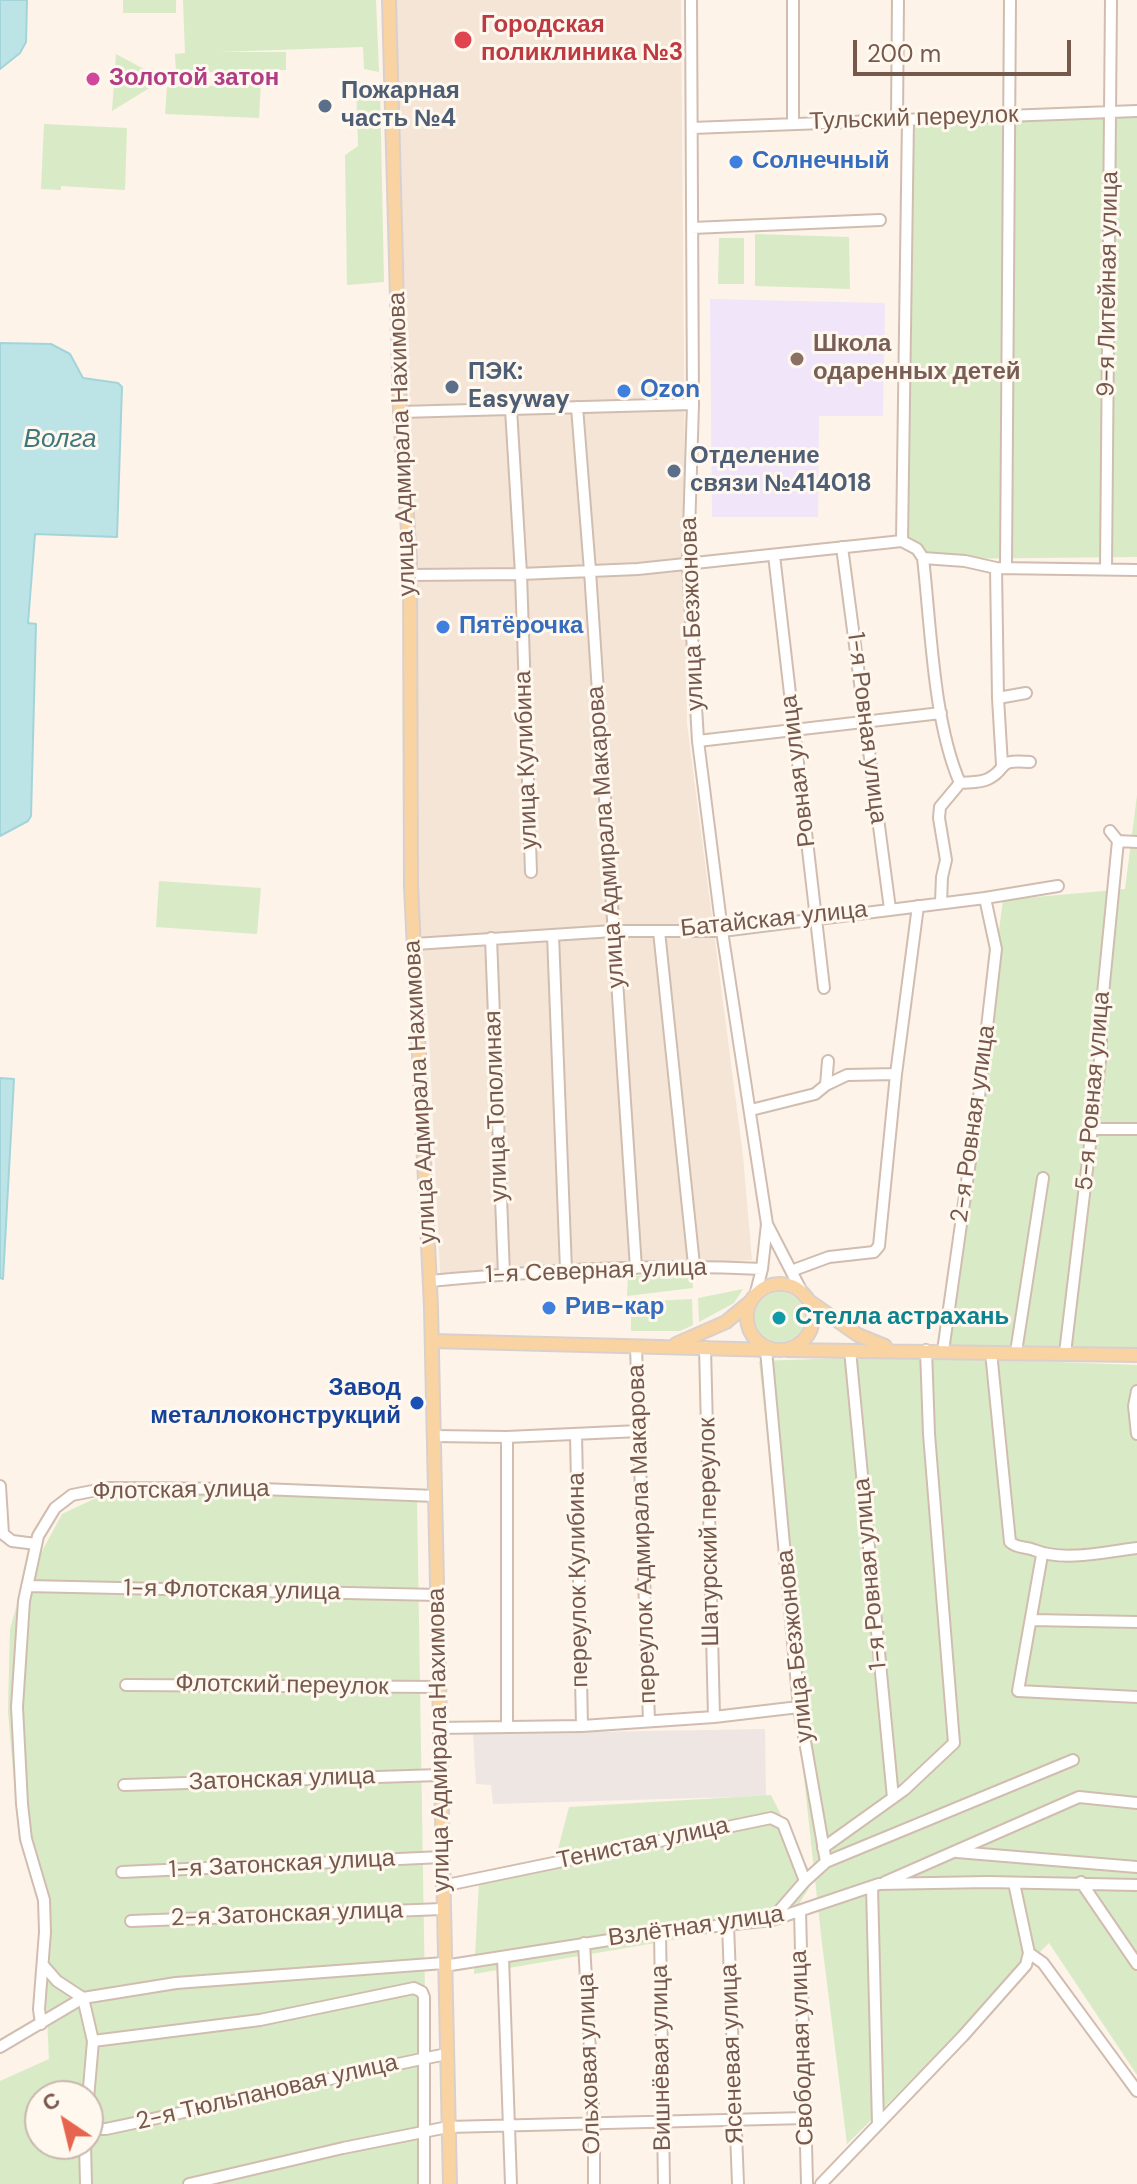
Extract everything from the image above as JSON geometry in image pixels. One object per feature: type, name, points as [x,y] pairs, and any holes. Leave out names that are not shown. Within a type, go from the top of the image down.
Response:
[{"type":"main road","name":"улица Адмирала Нахимова","points":[[389,0],[400,412],[410,575],[411,886],[432,1341],[450,2184]]},
{"type":"main road","points":[[665,1347],[713,1329],[773,1285],[786,1285],[798,1290],[858,1335],[904,1350]]},
{"type":"main road","points":[[754,1298],[747,1312],[747,1324],[762,1345],[776,1350],[798,1344],[807,1335],[812,1323],[812,1310],[806,1298]]},
{"type":"main road","points":[[432,1341],[1137,1355]]},
{"type":"street","name":"улица Безжонова","points":[[691,0],[693,404],[688,563],[698,741],[722,931],[767,1224]]},
{"type":"street","points":[[793,0],[793,123]]},
{"type":"street","points":[[898,0],[903,119],[902,541]]},
{"type":"street","points":[[1002,765],[998,698],[1010,0]]},
{"type":"street","name":"9-я Литейная улица","points":[[1106,568],[1111,0]]},
{"type":"street","name":"Тульский переулок","points":[[692,128],[1137,111]]},
{"type":"street","points":[[692,228],[880,220]]},
{"type":"street","points":[[400,412],[693,404]]},
{"type":"street","name":"улица Адмирала Макарова","points":[[577,407],[636,1268]]},
{"type":"street","name":"улица Кулибина","points":[[511,409],[521,574],[531,872]]},
{"type":"street","points":[[410,575],[638,569],[902,541],[917,549],[923,558],[941,713],[949,758],[960,783]]},
{"type":"street","name":"1-я Ровная улица","points":[[842,547],[890,909]]},
{"type":"street","name":"Ровная улица","points":[[774,555],[824,988]]},
{"type":"street","points":[[923,558],[1001,567],[1137,570]]},
{"type":"street","points":[[998,698],[1026,693]]},
{"type":"street","points":[[698,741],[941,713]]},
{"type":"street","points":[[941,902],[946,860],[940,807],[960,783],[991,778],[1002,765],[1011,761],[1030,762]]},
{"type":"street","points":[[1110,831],[1118,841],[1137,842]]},
{"type":"street","name":"5-я Ровная улица","points":[[1065,1353],[1101,1052],[1101,1014],[1118,841]]},
{"type":"street","name":"Батайская улица","points":[[415,944],[613,931],[722,931],[1058,886]]},
{"type":"street","name":"2-я Ровная улица","points":[[943,1351],[979,1097],[996,949],[985,898]]},
{"type":"street","points":[[791,1271],[829,1257],[878,1249],[918,906]]},
{"type":"street","points":[[659,931],[694,1265]]},
{"type":"street","points":[[553,935],[566,1270]]},
{"type":"street","name":"улица Тополиная","points":[[491,938],[504,1275]]},
{"type":"street","points":[[826,1085],[828,1061]]},
{"type":"street","points":[[751,1110],[815,1094],[847,1075],[896,1074]]},
{"type":"street","points":[[1092,1129],[1137,1129]]},
{"type":"street","points":[[1016,1352],[1043,1178]]},
{"type":"street","points":[[767,1224],[806,1298]]},
{"type":"street","points":[[754,1298],[762,1269],[767,1224]]},
{"type":"street","name":"1-я Северная улица","points":[[430,1281],[566,1270],[694,1265],[762,1269]]},
{"type":"street","name":"переулок Адмирала Макарова","points":[[636,1347],[649,1721]]},
{"type":"street","name":"Шатурский переулок","points":[[705,1347],[714,1717]]},
{"type":"street","name":"улица Безжонова","points":[[776,1350],[799,1707],[826,1862]]},
{"type":"street","name":"1-я Ровная улица","points":[[850,1350],[893,1798]]},
{"type":"street","points":[[823,1848],[893,1798],[954,1743],[929,1434],[926,1350]]},
{"type":"street","points":[[991,1352],[1010,1542],[1042,1555],[1093,1554],[1137,1548]]},
{"type":"street","points":[[1137,1391],[1134,1406],[1137,1434]]},
{"type":"street","points":[[434,1436],[507,1437],[639,1431]]},
{"type":"street","name":"переулок Кулибина","points":[[576,1434],[582,1726]]},
{"type":"street","points":[[507,1437],[507,1726]]},
{"type":"street","points":[[0,1486],[3,1534],[12,1541],[36,1544]]},
{"type":"street","name":"Флотская улица","points":[[41,2024],[44,1900],[26,1839],[17,1707],[27,1586],[36,1544],[55,1508],[72,1495],[108,1488],[262,1489],[435,1496]]},
{"type":"street","points":[[1042,1555],[1018,1691],[1137,1697]]},
{"type":"street","name":"1-я Флотская улица","points":[[27,1586],[438,1595]]},
{"type":"street","points":[[1031,1620],[1137,1622]]},
{"type":"street","name":"Флотский переулок","points":[[126,1685],[439,1687]]},
{"type":"street","points":[[438,1728],[582,1726],[714,1717],[799,1707]]},
{"type":"street","points":[[772,1920],[805,1881],[826,1862],[1073,1760]]},
{"type":"street","name":"Затонская улица","points":[[124,1785],[440,1775]]},
{"type":"street","points":[[878,2124],[876,1886],[1079,1797],[1137,1803]]},
{"type":"street","name":"Тенистая улица","points":[[442,1886],[771,1818],[783,1824],[805,1881]]},
{"type":"street","points":[[955,1852],[1137,1867]]},
{"type":"street","name":"1-я Затонская улица","points":[[122,1872],[442,1857]]},
{"type":"street","points":[[1081,1882],[1137,1964]]},
{"type":"street","name":"Взлётная улица","points":[[83,1998],[176,1983],[444,1965],[660,1932],[772,1920],[876,1886],[1081,1882],[1137,1885]]},
{"type":"street","points":[[821,2184],[1024,1968],[1029,1952],[1014,1883]]},
{"type":"street","name":"2-я Затонская улица","points":[[131,1921],[442,1909]]},
{"type":"street","name":"Свободная улица","points":[[800,1911],[807,2184]]},
{"type":"street","name":"Ясеневая улица","points":[[728,1925],[738,2184]]},
{"type":"street","name":"Вишнёвая улица","points":[[660,1932],[664,2184]]},
{"type":"street","name":"Ольховая улица","points":[[584,1943],[594,2124],[594,2184]]},
{"type":"street","points":[[1029,1952],[1043,1963],[1137,2091]]},
{"type":"street","points":[[503,1957],[511,2184]]},
{"type":"street","points":[[43,1965],[57,1981],[83,1998],[93,2041],[90,2080]]},
{"type":"street","points":[[93,2041],[260,2020],[414,1988],[424,1997],[424,2184]]},
{"type":"street","points":[[0,2047],[83,1998]]},
{"type":"street","name":"2-я Тюльпановая улица","points":[[104,2129],[446,2054]]},
{"type":"street","points":[[189,2184],[448,2127],[806,2118]]},
{"type":"street","points":[[85,2160],[86,2184]]},
{"type":"shaded area","points":[[396,0],[681,0],[687,724],[743,1156],[752,1260],[440,1273],[429,1035],[417,882],[417,582]]},
{"type":"shaded area","name":"Школа одаренных детей","points":[[710,299],[885,303],[883,416],[819,416],[818,517],[712,517]]},
{"type":"shaded area","points":[[765,1729],[766,1796],[493,1804],[491,1785],[476,1784],[473,1734]]},
{"type":"green space","points":[[123,0],[176,0],[176,13],[123,13]]},
{"type":"green space","points":[[183,0],[376,0],[379,72],[364,69],[363,47],[219,52],[286,52],[286,70],[176,73],[175,54],[185,53]]},
{"type":"green space","points":[[116,54],[155,75],[156,84],[112,111]]},
{"type":"green space","points":[[261,84],[259,118],[165,114],[167,87]]},
{"type":"green space","points":[[356,87],[380,87],[384,282],[347,285],[345,155],[358,146]]},
{"type":"green space","points":[[1137,118],[1137,557],[934,559],[905,535],[912,325],[908,119]]},
{"type":"green space","points":[[44,124],[127,128],[125,190],[61,186],[61,190],[41,189]]},
{"type":"green space","points":[[755,234],[849,237],[850,289],[755,286]]},
{"type":"green space","points":[[719,238],[744,238],[744,284],[718,284]]},
{"type":"green space","points":[[1137,795],[1137,1351],[944,1348],[1003,900],[1125,889]]},
{"type":"green space","points":[[159,881],[261,888],[257,934],[156,927]]},
{"type":"green space","points":[[692,1274],[693,1288],[627,1296],[628,1276]]},
{"type":"green space","points":[[743,1289],[734,1303],[699,1322],[698,1298]]},
{"type":"green space","points":[[780,1292],[798,1299],[805,1317],[798,1335],[780,1342],[762,1335],[755,1317],[762,1299]]},
{"type":"green space","points":[[692,1299],[693,1325],[680,1331],[631,1331],[631,1302]]},
{"type":"green space","points":[[901,1356],[1137,1365],[1137,2075],[1049,1943],[847,2144],[821,1935],[759,1361]]},
{"type":"green space","points":[[256,1491],[417,1498],[428,2184],[0,2184],[0,2081],[49,2059],[40,1884],[19,1841],[8,1712],[10,1629],[21,1590],[62,1514],[96,1498]]},
{"type":"green space","points":[[771,1795],[814,1880],[789,1920],[474,1974],[479,1881],[553,1868],[569,1807]]},
{"type":"water","points":[[0,0],[27,0],[26,42],[20,53],[0,69]]},
{"type":"water","name":"Волга","points":[[0,343],[51,344],[70,354],[83,378],[118,383],[122,387],[117,537],[35,534],[28,623],[36,624],[31,816],[28,821],[0,836]]},
{"type":"water","points":[[0,1078],[14,1079],[3,1279],[0,1278]]},
{"type":"place","name":"Городская поликлиника №3","points":[[463,40]]},
{"type":"place","name":"Золотой затон","points":[[93,79]]},
{"type":"place","name":"Пожарная часть №4","points":[[325,106]]},
{"type":"place","name":"Солнечный","points":[[736,162]]},
{"type":"place","name":"Школа одаренных детей","points":[[797,359]]},
{"type":"place","name":"ПЭК: Easyway","points":[[452,387]]},
{"type":"place","name":"Ozon","points":[[624,391]]},
{"type":"place","name":"Отделение связи №414018","points":[[674,471]]},
{"type":"place","name":"Пятёрочка","points":[[443,627]]},
{"type":"place","name":"Рив-кар","points":[[549,1308]]},
{"type":"place","name":"Стелла астрахань","points":[[779,1318]]},
{"type":"place","name":"Завод металлоконструкций","points":[[417,1403]]}]
